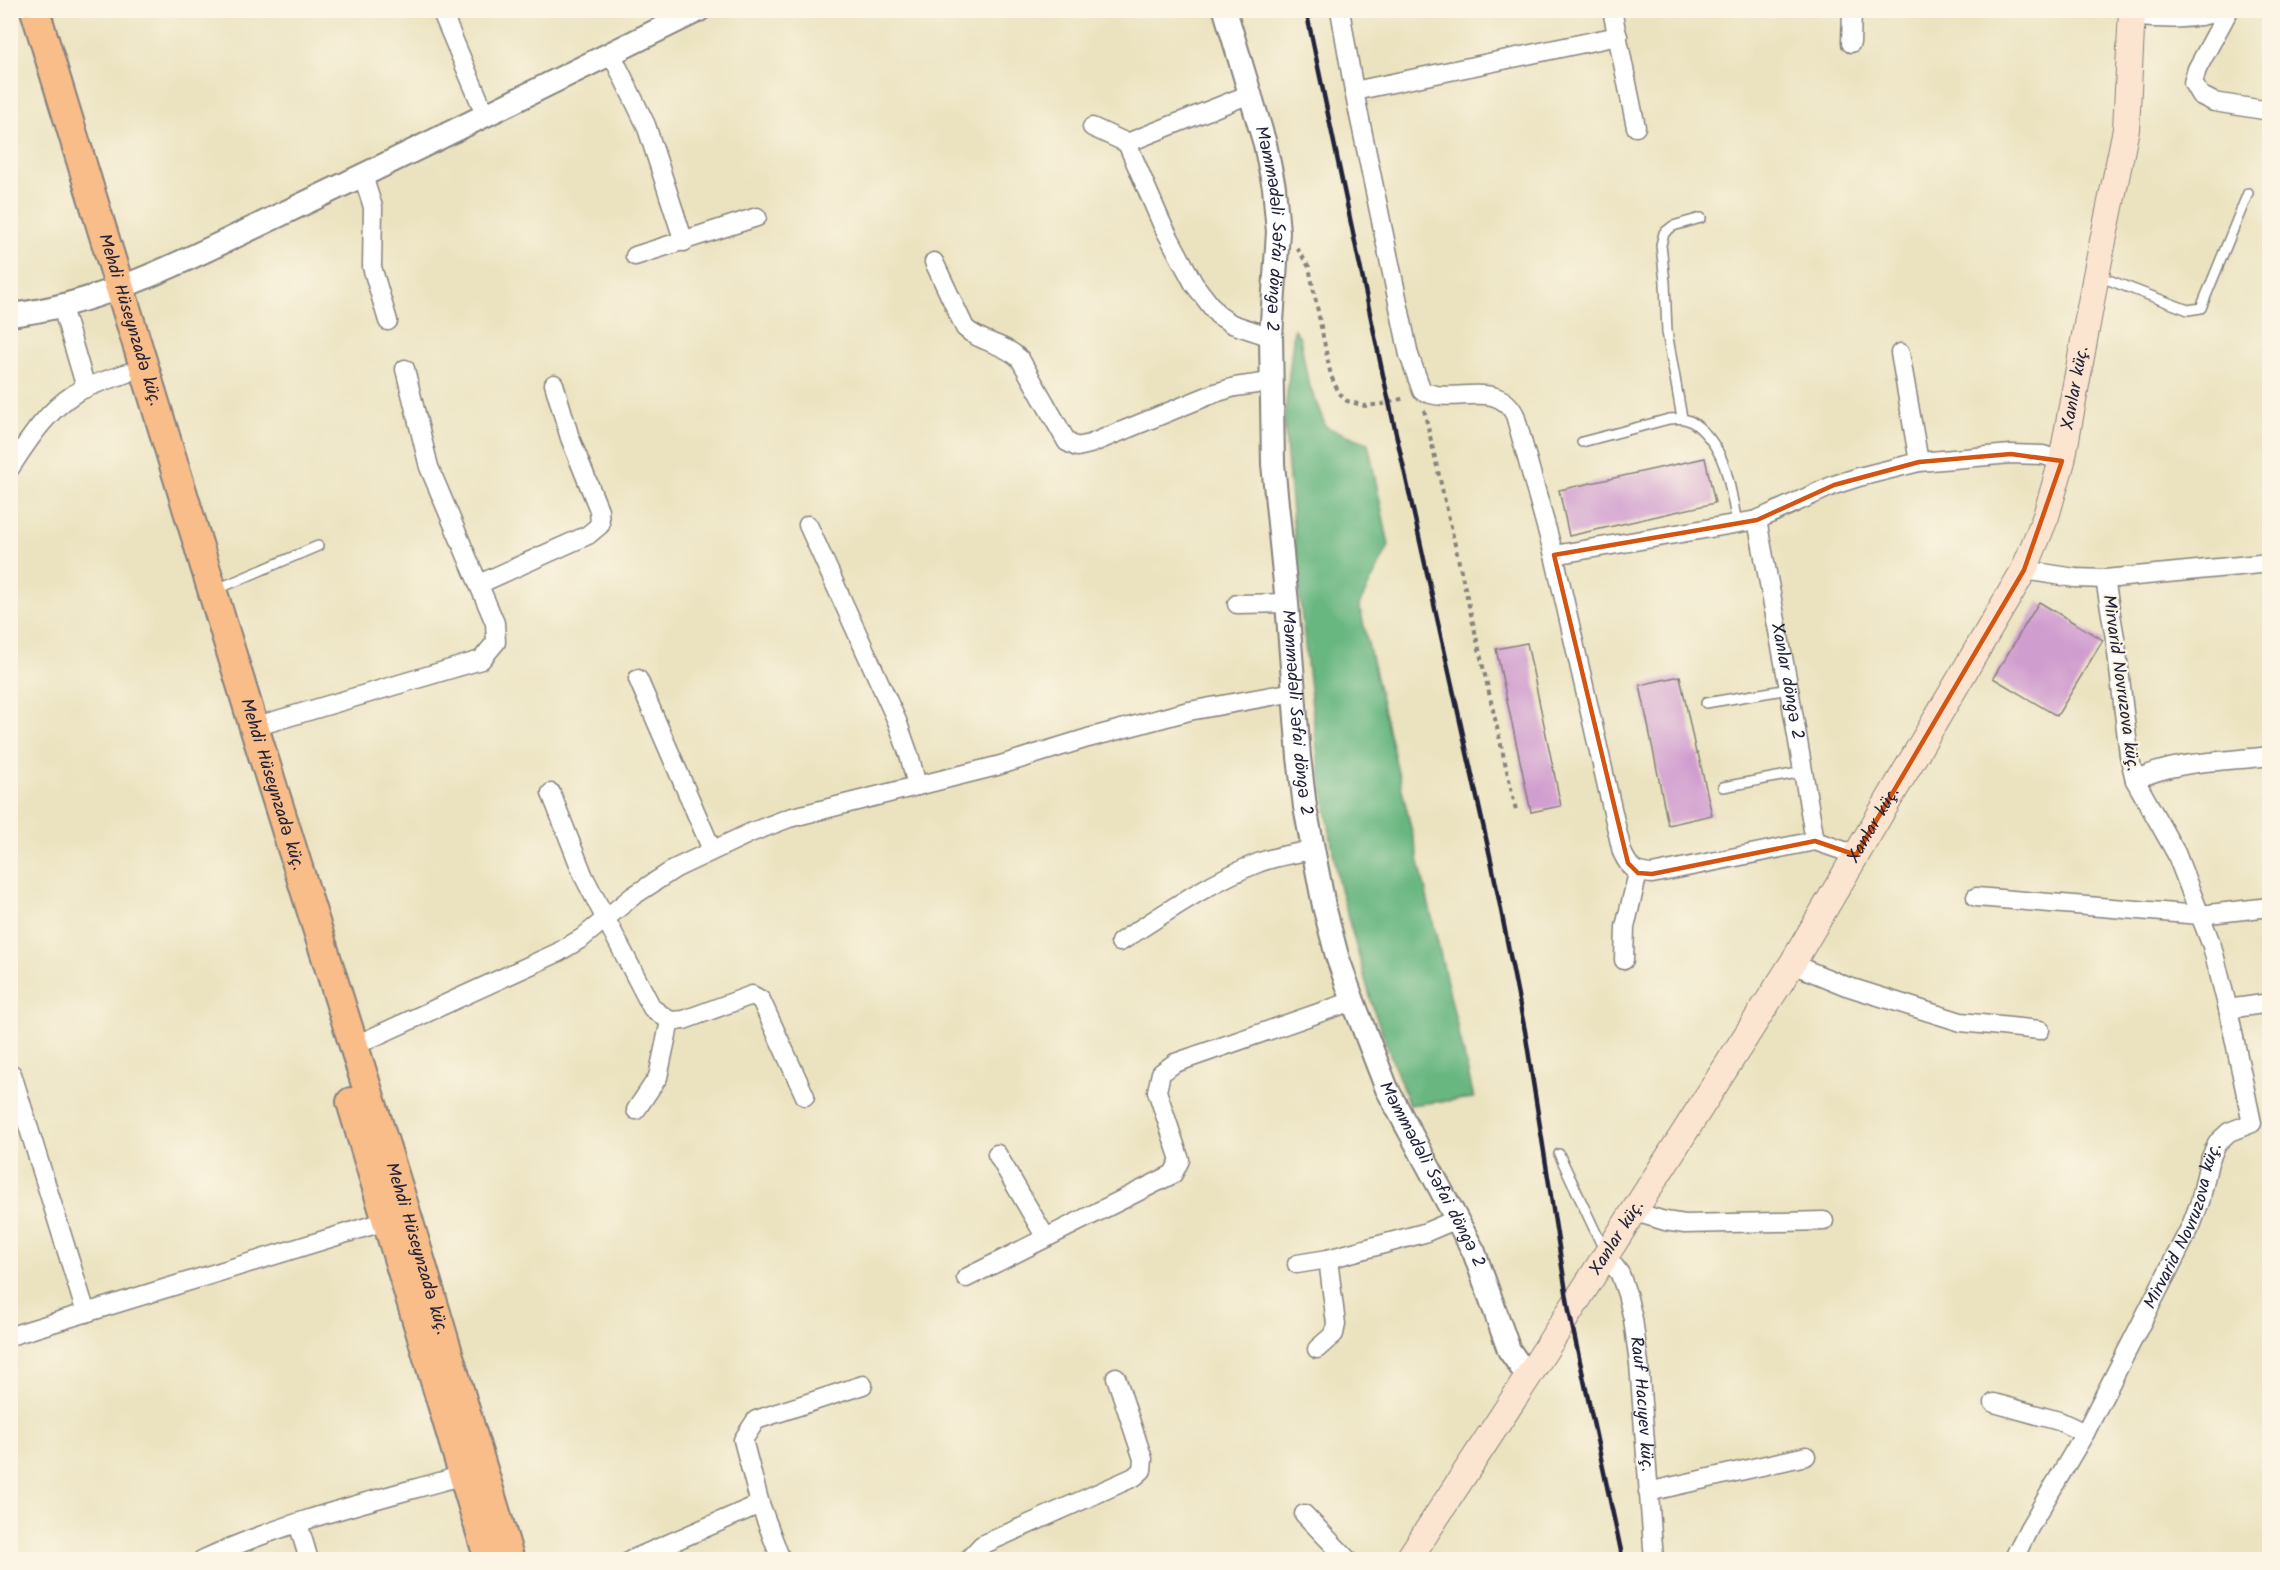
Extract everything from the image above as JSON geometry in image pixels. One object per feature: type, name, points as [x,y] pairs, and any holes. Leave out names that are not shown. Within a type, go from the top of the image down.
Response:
[{"type":"main road","name":"Mehdi Hüseynzadə küç.","points":[[15,10],[213,591],[510,1560]]},
{"type":"main road","name":"Mehdi Hüseynzadə küç.","points":[[35,10],[110,291],[127,373],[336,1052],[489,1560]]},
{"type":"main road","name":"Xanlar küç.","points":[[1408,1560],[1635,1212],[1792,964],[2024,570],[2046,516],[2062,461],[2096,275],[2126,129],[2132,14]]},
{"type":"street","points":[[441,10],[485,114]]},
{"type":"street","points":[[10,315],[62,307],[110,291],[363,176],[699,10]]},
{"type":"street","name":"Məmmədəli Səfai döngə 2","points":[[1225,10],[1265,144],[1274,187],[1278,232],[1270,382],[1273,464],[1302,777],[1312,850],[1337,956],[1388,1089],[1474,1252],[1509,1350],[1528,1377]]},
{"type":"street","points":[[1340,10],[1354,92],[1409,355],[1422,391],[1443,397],[1488,395],[1500,397],[1510,405],[1515,415],[1554,555],[1622,852],[1628,863],[1638,873],[1653,874],[1815,841],[1856,855]]},
{"type":"street","points":[[1612,10],[1636,127]]},
{"type":"street","points":[[1851,43],[1852,10]]},
{"type":"street","points":[[2132,14],[2178,20],[2203,17],[2223,10]]},
{"type":"street","points":[[2229,10],[2197,69],[2193,82],[2200,94],[2214,102],[2270,111]]},
{"type":"street","points":[[1354,92],[1618,36]]},
{"type":"street","points":[[610,54],[646,125],[684,242]]},
{"type":"street","points":[[1127,143],[1250,94]]},
{"type":"street","points":[[1092,127],[1127,143],[1162,224],[1194,284],[1218,315],[1232,324],[1271,337]]},
{"type":"street","points":[[363,176],[374,207],[372,267],[388,321]]},
{"type":"street","points":[[635,256],[757,218]]},
{"type":"street","points":[[933,262],[964,328],[973,335],[1006,348],[1016,355],[1067,442],[1077,447],[1090,444],[1215,393],[1235,387],[1270,382]]},
{"type":"street","points":[[62,307],[86,388]]},
{"type":"street","points":[[1900,353],[1919,462]]},
{"type":"street","points":[[254,727],[481,660],[496,642],[495,623],[429,467],[405,369]]},
{"type":"street","points":[[10,468],[47,418],[74,394],[127,373]]},
{"type":"street","points":[[479,584],[588,535],[600,525],[599,510],[570,438],[554,384]]},
{"type":"street","points":[[1554,555],[1757,520],[1795,505],[1834,485],[1919,462],[2011,454],[2043,455],[2062,461]]},
{"type":"street","name":"Xanlar döngə 2","points":[[1757,520],[1815,841]]},
{"type":"street","points":[[808,525],[897,722],[910,758],[916,786]]},
{"type":"street","points":[[2024,570],[2075,578],[2104,579],[2270,563]]},
{"type":"street","name":"Mirvarid Novruzova küç.","points":[[2013,1560],[2029,1528],[2085,1433],[2191,1226],[2200,1202],[2209,1162],[2217,1143],[2229,1132],[2261,1122],[2212,946],[2176,854],[2134,780],[2116,644],[2104,579]]},
{"type":"street","points":[[1237,604],[1287,603]]},
{"type":"street","points":[[638,679],[712,850]]},
{"type":"street","points":[[354,1046],[557,953],[582,938],[633,896],[676,868],[712,850],[789,818],[997,766],[1088,738],[1189,711],[1294,692]]},
{"type":"street","points":[[2134,780],[2173,766],[2270,756]]},
{"type":"street","points":[[551,793],[584,877],[652,1008],[670,1021],[684,1020],[752,995],[761,1000],[805,1096]]},
{"type":"street","points":[[1120,942],[1179,904],[1231,875],[1260,862],[1312,850]]},
{"type":"street","points":[[1624,960],[1625,927],[1638,873]]},
{"type":"street","points":[[1977,897],[2200,915],[2270,907]]},
{"type":"street","points":[[1792,964],[1845,986],[1961,1023],[2040,1030]]},
{"type":"street","points":[[966,1278],[1173,1174],[1180,1160],[1157,1091],[1161,1073],[1175,1063],[1353,1001]]},
{"type":"street","points":[[2228,1009],[2270,1003]]},
{"type":"street","points":[[636,1110],[658,1077],[670,1021]]},
{"type":"street","points":[[12,1074],[86,1313]]},
{"type":"street","points":[[998,1154],[1046,1238]]},
{"type":"street","points":[[1635,1212],[1685,1224],[1824,1221]]},
{"type":"street","points":[[1298,1264],[1328,1259],[1424,1233],[1457,1219]]},
{"type":"street","points":[[10,1336],[386,1221]]},
{"type":"street","name":"Rauf Hacıyev küç.","points":[[1606,1255],[1620,1274],[1633,1319],[1639,1364],[1654,1560]]},
{"type":"street","points":[[1317,1349],[1334,1334],[1336,1324],[1328,1259]]},
{"type":"street","points":[[968,1560],[982,1545],[1134,1477],[1142,1470],[1143,1459],[1116,1377]]},
{"type":"street","points":[[781,1560],[760,1504],[743,1440],[756,1420],[863,1385]]},
{"type":"street","points":[[1994,1403],[2059,1421],[2085,1433]]},
{"type":"street","points":[[1648,1492],[1806,1456]]},
{"type":"street","points":[[202,1560],[225,1549],[298,1523],[464,1475]]},
{"type":"street","points":[[631,1560],[760,1504]]},
{"type":"street","points":[[1304,1514],[1347,1560]]},
{"type":"street","points":[[298,1523],[309,1560]]},
{"type":"lane","points":[[2096,275],[2188,310],[2201,308],[2248,193]]},
{"type":"lane","points":[[1682,418],[1667,332],[1666,291],[1661,245],[1664,233],[1673,226],[1701,218]]},
{"type":"lane","points":[[1582,442],[1670,419],[1691,420],[1714,442],[1726,465],[1737,523]]},
{"type":"lane","points":[[213,591],[318,546]]},
{"type":"lane","points":[[1706,703],[1789,689]]},
{"type":"lane","points":[[1723,787],[1803,772]]},
{"type":"lane","points":[[1559,1154],[1606,1255]]},
{"type":"path","points":[[1278,232],[1300,251],[1309,267],[1331,376],[1339,393],[1347,401],[1365,406],[1383,404],[1422,391],[1424,412],[1516,810]]},
{"type":"highlighted area","points":[[2011,454],[2062,461],[2024,570],[1856,855],[1815,841],[1652,874],[1638,873],[1628,863],[1554,555],[1757,520],[1834,485],[1919,462]]},
{"type":"green space","points":[[1294,329],[1300,337],[1308,382],[1326,427],[1368,443],[1389,546],[1359,605],[1474,1098],[1409,1105],[1374,1011],[1338,881],[1318,759],[1299,592],[1284,421]]},
{"type":"building","points":[[1705,458],[1715,503],[1569,536],[1559,490]]},
{"type":"building","points":[[2039,602],[2103,640],[2057,716],[1993,678]]},
{"type":"building","points":[[1527,643],[1561,806],[1531,812],[1496,649]]},
{"type":"building","points":[[1680,676],[1712,815],[1668,825],[1640,685]]},
{"type":"railway","points":[[1306,10],[1383,375],[1492,865],[1525,1031],[1569,1311],[1623,1560]]}]
